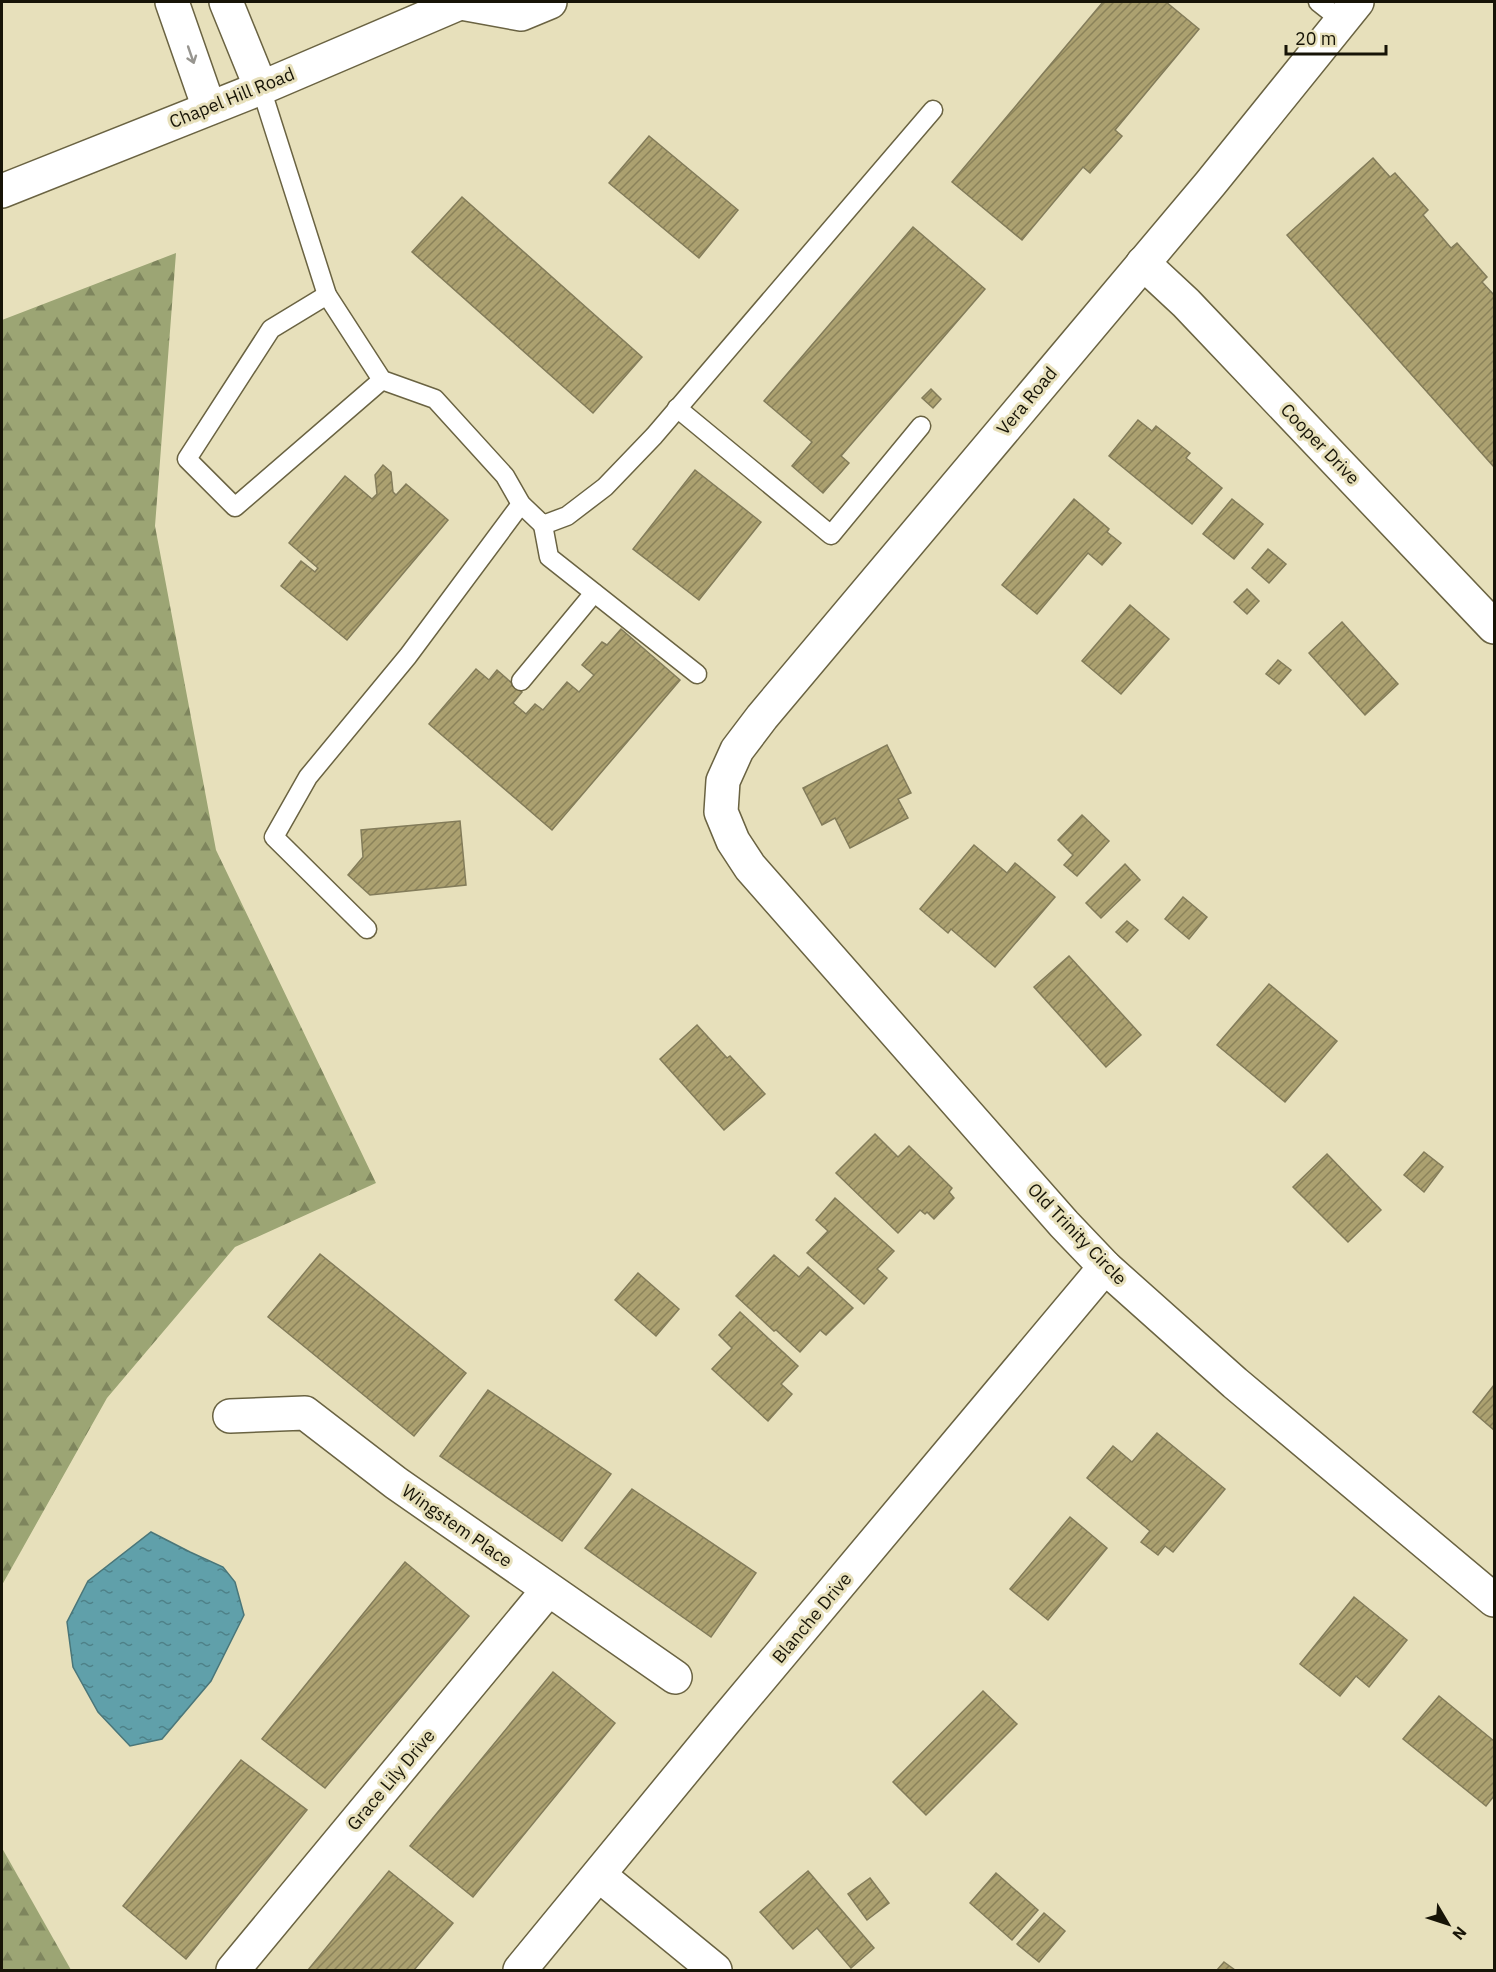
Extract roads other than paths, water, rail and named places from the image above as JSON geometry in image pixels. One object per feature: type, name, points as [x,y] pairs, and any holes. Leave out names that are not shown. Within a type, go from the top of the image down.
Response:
[{"type":"street","points":[[172,2],[209,108]]},
{"type":"street","points":[[226,2],[261,88]]},
{"type":"street","name":"Chapel Hill Road","points":[[2,190],[261,88],[462,2],[521,14],[550,2]]},
{"type":"street","name":"Vera Road","points":[[721,812],[723,781],[737,750],[762,717],[1143,263],[1339,8]]},
{"type":"street","name":"Cooper Drive","points":[[1143,263],[1186,303],[1494,627]]},
{"type":"street","name":"Old Trinity Circle","points":[[721,812],[733,842],[750,867],[1064,1224],[1106,1267],[1235,1383],[1494,1600]]},
{"type":"street","name":"Blanche Drive","points":[[520,1971],[723,1723],[1106,1267]]},
{"type":"street","name":"Wingstem Place","points":[[230,1416],[305,1413],[396,1483],[675,1677]]},
{"type":"street","name":"Grace Lily Drive","points":[[233,1971],[548,1590]]},
{"type":"street","points":[[599,1875],[715,1971]]},
{"type":"lane","points":[[261,88],[327,295],[382,380],[435,399],[505,476],[521,504],[543,525],[549,557],[697,674]]},
{"type":"lane","points":[[543,525],[567,516],[604,487],[677,408],[933,110]]},
{"type":"lane","points":[[327,295],[271,330],[187,459],[235,507],[382,380]]},
{"type":"lane","points":[[677,408],[831,535],[921,426]]},
{"type":"lane","points":[[367,929],[274,837],[308,777],[408,656],[521,504]]},
{"type":"lane","points":[[521,681],[594,593]]},
{"type":"water","points":[[151,1532],[223,1567],[235,1582],[244,1615],[211,1681],[162,1739],[130,1746],[98,1712],[73,1667],[67,1622],[88,1581]]}]
